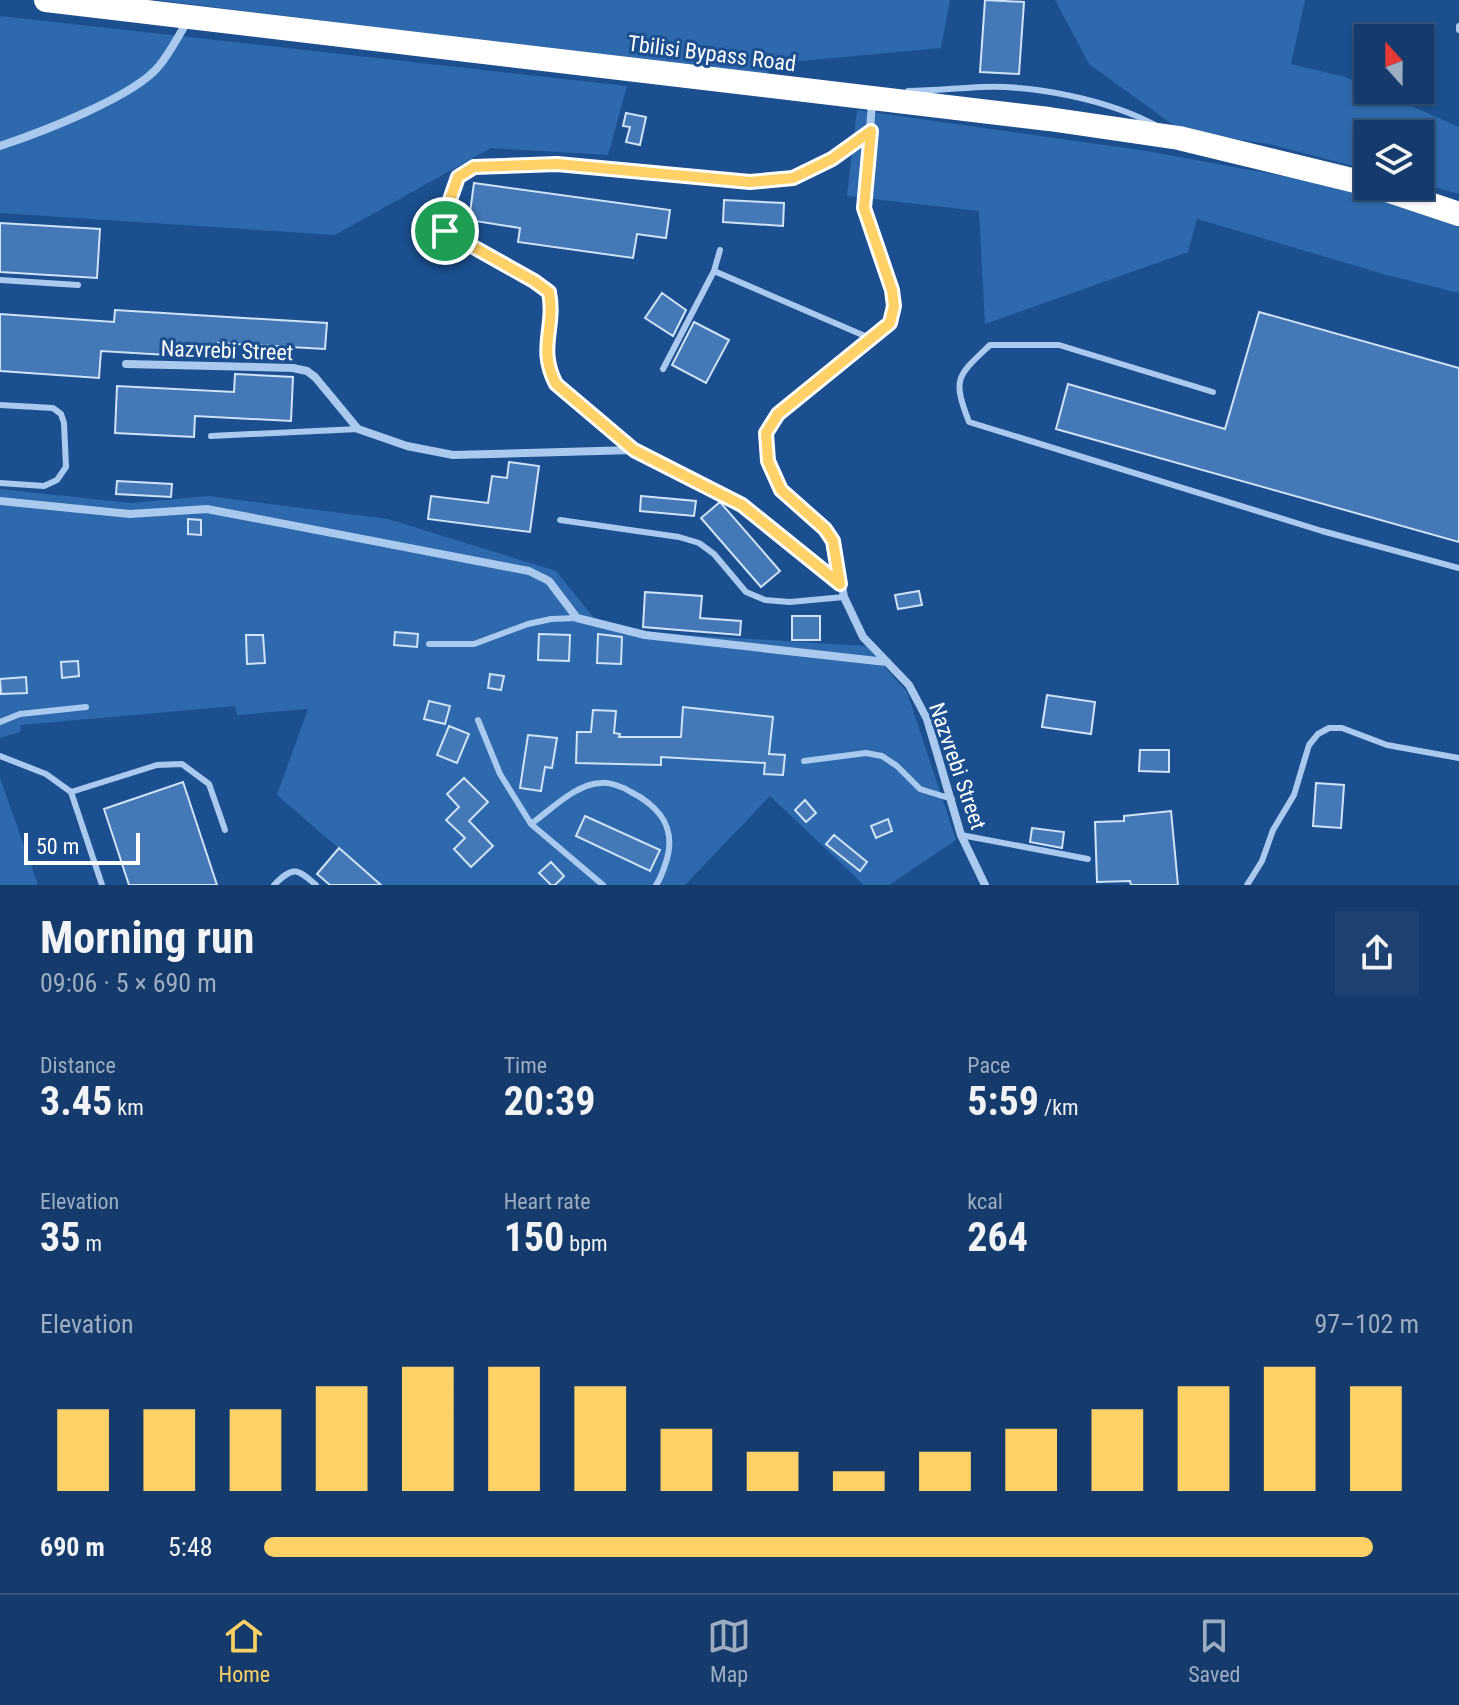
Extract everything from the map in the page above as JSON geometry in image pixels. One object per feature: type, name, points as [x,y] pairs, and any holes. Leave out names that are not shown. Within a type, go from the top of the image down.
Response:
[{"type":"highway","name":"Tbilisi Bypass Road","points":[[46,0],[831,93],[880,95],[1179,138],[1354,181]]},
{"type":"highway","points":[[1417,200],[1459,214]]},
{"type":"street","points":[[0,146],[70,119],[130,89],[158,68],[190,17]]},
{"type":"street","name":"Nazvrebi Street","points":[[880,95],[871,131],[864,208],[892,290],[894,306],[890,323],[778,414],[766,433],[768,461],[781,490],[825,529],[833,541],[844,597],[863,637],[909,685],[927,719],[961,835],[985,885]]},
{"type":"street","name":"Nazvrebi Street","points":[[840,584],[742,505],[634,450],[556,384],[548,369],[545,351],[551,318],[549,292],[445,231],[444,217],[458,177],[474,167],[557,164],[750,182],[793,178],[832,159],[871,131]]},
{"type":"street","name":"Nazvrebi Street","points":[[126,364],[293,368],[307,371],[358,429],[407,446],[453,455],[634,450]]},
{"type":"street","points":[[0,501],[130,514],[207,509],[529,571],[549,581],[577,618],[645,635],[886,662]]},
{"type":"lane","points":[[902,91],[983,87],[1049,92],[1135,114],[1179,138]]},
{"type":"lane","points":[[663,369],[714,271],[720,250]]},
{"type":"lane","points":[[714,271],[872,339]]},
{"type":"lane","points":[[0,280],[78,285]]},
{"type":"lane","points":[[1213,392],[1059,345],[990,345],[964,370],[957,393],[969,422],[1322,531],[1459,568]]},
{"type":"lane","points":[[0,405],[53,408],[61,414],[66,467],[57,480],[44,486],[0,483]]},
{"type":"lane","points":[[211,436],[358,429]]},
{"type":"lane","points":[[560,520],[679,537],[699,543],[734,574],[746,592],[765,600],[790,602],[844,597]]},
{"type":"lane","points":[[429,644],[474,644],[528,624],[577,618]]},
{"type":"lane","points":[[0,722],[20,714],[86,707]]},
{"type":"lane","points":[[478,720],[500,774],[531,824],[603,885]]},
{"type":"lane","points":[[1247,885],[1262,861],[1273,830],[1294,795],[1309,745],[1318,734],[1329,728],[1342,728],[1387,745],[1459,758]]},
{"type":"lane","points":[[804,761],[866,753],[882,756],[920,789],[952,799]]},
{"type":"lane","points":[[0,756],[46,774],[71,792],[102,885]]},
{"type":"lane","points":[[71,792],[157,765],[182,764],[209,784],[225,830]]},
{"type":"lane","points":[[531,824],[586,786],[602,782],[624,788],[645,799],[660,813],[670,829],[668,856],[656,885]]},
{"type":"lane","points":[[961,835],[1088,859]]},
{"type":"lane","points":[[274,885],[285,873],[293,871],[300,872],[316,885]]},
{"type":"shaded area","points":[[157,0],[950,0],[941,48],[769,64],[767,76]]},
{"type":"shaded area","points":[[1055,0],[1305,0],[1291,64],[1354,81],[1354,104],[1407,104],[1459,127],[1459,194],[1434,187],[1434,120],[1354,120],[1354,166],[1273,145],[1180,130],[1089,64]]},
{"type":"shaded area","points":[[0,16],[627,86],[608,155],[491,148],[335,235],[0,213]]},
{"type":"shaded area","points":[[857,110],[1147,151],[1349,188],[1354,190],[1354,200],[1388,200],[1459,222],[1459,293],[1197,219],[1188,252],[985,324],[979,211],[847,196]]},
{"type":"shaded area","points":[[0,489],[131,503],[208,496],[388,519],[556,571],[594,618],[638,632],[866,646],[907,692],[956,840],[889,885],[864,885],[770,796],[685,885],[381,885],[277,795],[308,709],[237,715],[235,706],[21,725],[20,732],[0,738]]},
{"type":"shaded area","points":[[0,778],[38,885],[0,885]]},
{"type":"building","points":[[985,0],[1024,2],[1019,74],[980,72]]},
{"type":"building","points":[[626,113],[646,117],[640,145],[626,142],[630,127],[623,126]]},
{"type":"building","points":[[474,183],[670,210],[666,238],[637,234],[633,258],[518,242],[520,228],[469,220]]},
{"type":"building","points":[[724,200],[784,203],[783,226],[723,222]]},
{"type":"building","points":[[0,223],[100,229],[97,278],[0,272]]},
{"type":"building","points":[[662,293],[686,310],[673,336],[645,318]]},
{"type":"building","points":[[115,310],[327,323],[325,349],[218,343],[217,358],[101,351],[99,378],[0,371],[0,314],[114,322]]},
{"type":"building","points":[[1259,312],[1459,368],[1459,542],[1056,429],[1068,384],[1225,429]]},
{"type":"building","points":[[694,322],[729,340],[706,383],[672,365]]},
{"type":"building","points":[[235,374],[293,377],[291,421],[195,416],[194,437],[115,433],[117,386],[234,392]]},
{"type":"building","points":[[509,462],[539,466],[530,532],[428,519],[431,496],[488,503],[492,476],[507,478]]},
{"type":"building","points":[[117,481],[172,484],[171,497],[116,494]]},
{"type":"building","points":[[641,496],[696,501],[694,516],[640,511]]},
{"type":"building","points":[[720,502],[780,571],[761,587],[701,518]]},
{"type":"building","points":[[188,519],[201,520],[201,535],[188,534]]},
{"type":"building","points":[[919,591],[922,605],[898,609],[895,595]]},
{"type":"building","points":[[645,592],[702,596],[700,618],[741,621],[740,635],[643,627]]},
{"type":"building","points":[[792,616],[820,616],[820,640],[792,640]]},
{"type":"building","points":[[395,632],[418,634],[417,647],[394,645]]},
{"type":"building","points":[[539,634],[570,635],[569,661],[538,660]]},
{"type":"building","points":[[598,634],[622,637],[621,664],[597,663]]},
{"type":"building","points":[[246,635],[263,635],[265,663],[247,664]]},
{"type":"building","points":[[78,661],[79,676],[62,678],[61,662]]},
{"type":"building","points":[[490,674],[504,676],[501,690],[488,688]]},
{"type":"building","points":[[26,677],[27,693],[1,694],[0,679]]},
{"type":"building","points":[[1047,695],[1095,702],[1091,734],[1042,727]]},
{"type":"building","points":[[429,701],[450,706],[445,724],[424,719]]},
{"type":"building","points":[[683,707],[773,717],[769,754],[785,755],[783,775],[764,774],[765,763],[661,757],[661,765],[576,763],[577,732],[591,732],[593,710],[616,711],[614,733],[620,734],[619,737],[681,737]]},
{"type":"building","points":[[449,726],[469,734],[457,763],[437,755]]},
{"type":"building","points":[[528,735],[557,738],[552,768],[545,767],[541,791],[520,788]]},
{"type":"building","points":[[1140,750],[1169,750],[1169,772],[1139,771]]},
{"type":"building","points":[[464,778],[488,802],[469,821],[493,846],[471,867],[454,849],[465,838],[446,820],[459,807],[447,794]]},
{"type":"building","points":[[183,782],[217,885],[129,885],[104,809]]},
{"type":"building","points":[[1316,783],[1344,785],[1341,828],[1313,826]]},
{"type":"building","points":[[805,800],[816,813],[806,822],[795,810]]},
{"type":"building","points":[[1171,811],[1178,885],[1097,882],[1095,822],[1124,821],[1124,816]]},
{"type":"building","points":[[585,816],[660,850],[650,871],[576,836]]},
{"type":"building","points":[[888,819],[892,831],[876,838],[871,826]]},
{"type":"building","points":[[1032,828],[1064,832],[1062,848],[1030,842]]},
{"type":"building","points":[[834,835],[867,862],[860,871],[826,844]]},
{"type":"building","points":[[339,848],[381,885],[330,885],[317,874]]},
{"type":"building","points":[[551,862],[564,876],[555,885],[539,873]]},
{"type":"route","points":[[871,131],[864,208],[892,290],[894,306],[890,323],[778,414],[766,433],[768,461],[781,490],[825,529],[833,541],[840,584],[742,505],[634,450],[556,384],[548,369],[545,351],[551,318],[549,292],[445,231],[444,217],[458,177],[474,167],[557,164],[750,182],[793,178],[832,159],[871,131]]}]
